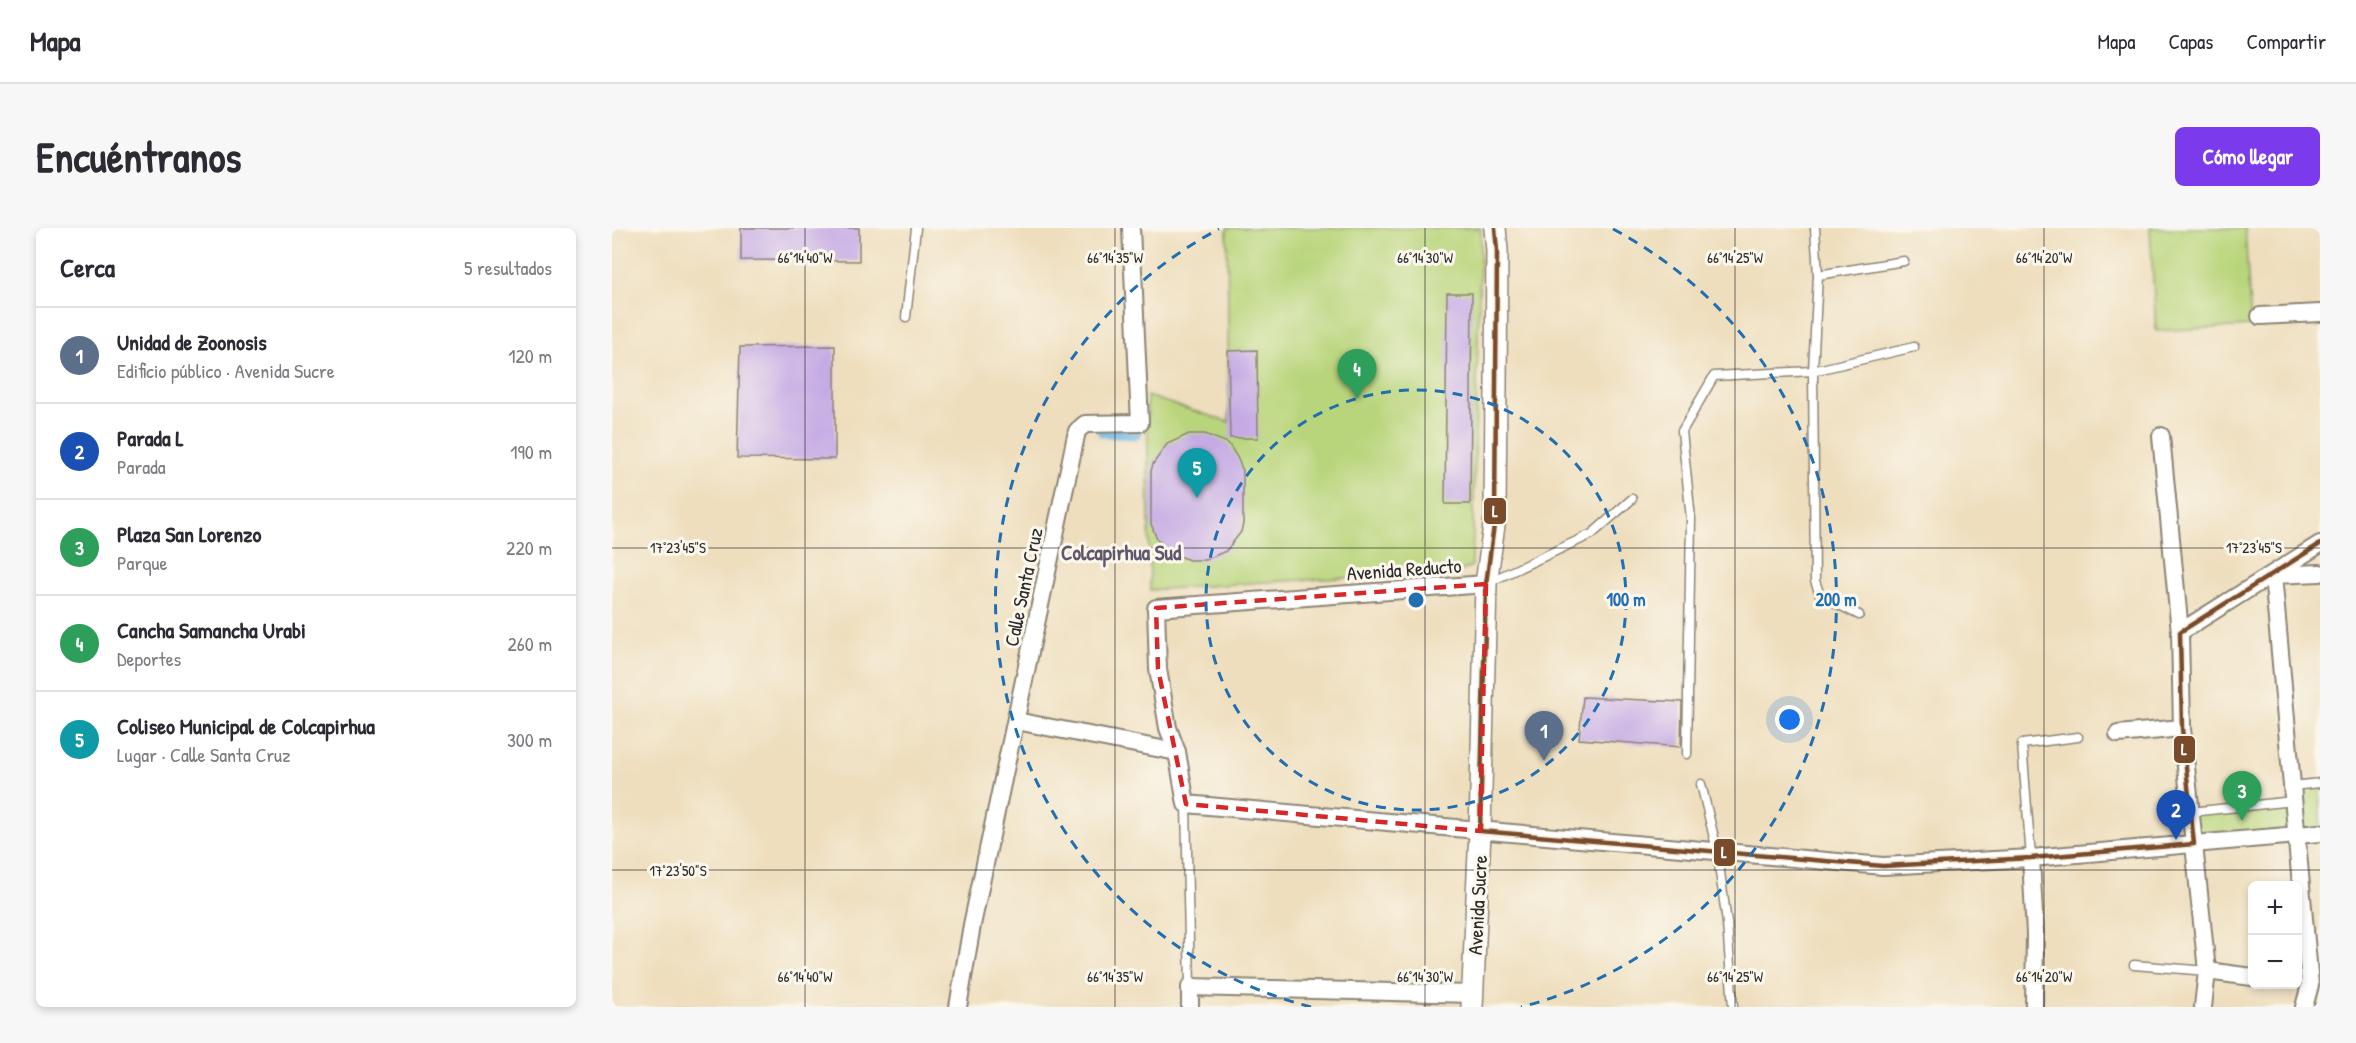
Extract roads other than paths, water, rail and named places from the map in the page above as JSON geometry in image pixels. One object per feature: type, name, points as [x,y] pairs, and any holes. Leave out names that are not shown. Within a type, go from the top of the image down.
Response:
[{"type":"street","name":"Calle Santa Cruz","points":[[958,1007],[972,925],[1077,431],[1085,424],[1140,423],[1131,228]]},
{"type":"street","name":"Avenida Sucre","points":[[1472,1001],[1480,831],[1486,584],[1495,518],[1497,251],[1494,228]]},
{"type":"street","points":[[2260,316],[2320,313]]},
{"type":"street","points":[[2161,436],[2180,632],[2182,728],[2207,971],[2203,1007]]},
{"type":"street","points":[[2180,632],[2320,544]]},
{"type":"street","points":[[2273,575],[2320,573]]},
{"type":"street","points":[[2273,575],[2309,985],[2304,1007]]},
{"type":"street","name":"Avenida Reducto","points":[[1177,752],[1168,728],[1158,669],[1156,608],[1486,584]]},
{"type":"street","points":[[1016,721],[1177,752],[1186,804],[1883,866],[2031,858],[2320,833]]},
{"type":"street","points":[[2118,734],[2182,728]]},
{"type":"street","points":[[2031,858],[2035,934],[2034,1007]]},
{"type":"street","points":[[2207,971],[2248,976]]},
{"type":"street","points":[[1190,1007],[1190,987],[1472,1001]]},
{"type":"lane","points":[[906,317],[916,228]]},
{"type":"lane","points":[[1815,228],[1818,275],[1813,371],[1815,581],[1820,595],[1858,615]]},
{"type":"lane","points":[[1818,275],[1904,261]]},
{"type":"lane","points":[[1687,754],[1690,519],[1682,431],[1714,376],[1813,371],[1914,347]]},
{"type":"lane","name":"Avenida Reducto","points":[[1486,584],[1592,534],[1632,499]]},
{"type":"lane","points":[[2031,858],[2022,744],[2078,737]]},
{"type":"lane","points":[[2191,812],[2293,794],[2320,783]]},
{"type":"lane","points":[[1701,784],[1717,850],[1727,922],[1733,1007]]},
{"type":"lane","points":[[1186,804],[1190,987]]},
{"type":"lane","points":[[2134,965],[2207,971]]},
{"type":"waterway","points":[[1104,430],[1134,432]]},
{"type":"place","name":"Cancha Samancha Urabi","points":[[1357,399]]},
{"type":"place","name":"Coliseo Municipal de Colcapirhua","points":[[1197,498]]},
{"type":"place","name":"Unidad de Zoonosis","points":[[1544,761]]},
{"type":"place","name":"Plaza San Lorenzo","points":[[2242,821]]},
{"type":"place","name":"Parada L","points":[[2176,840]]},
{"type":"district","name":"Colcapirhua Sud","points":[[1121,552]]}]
